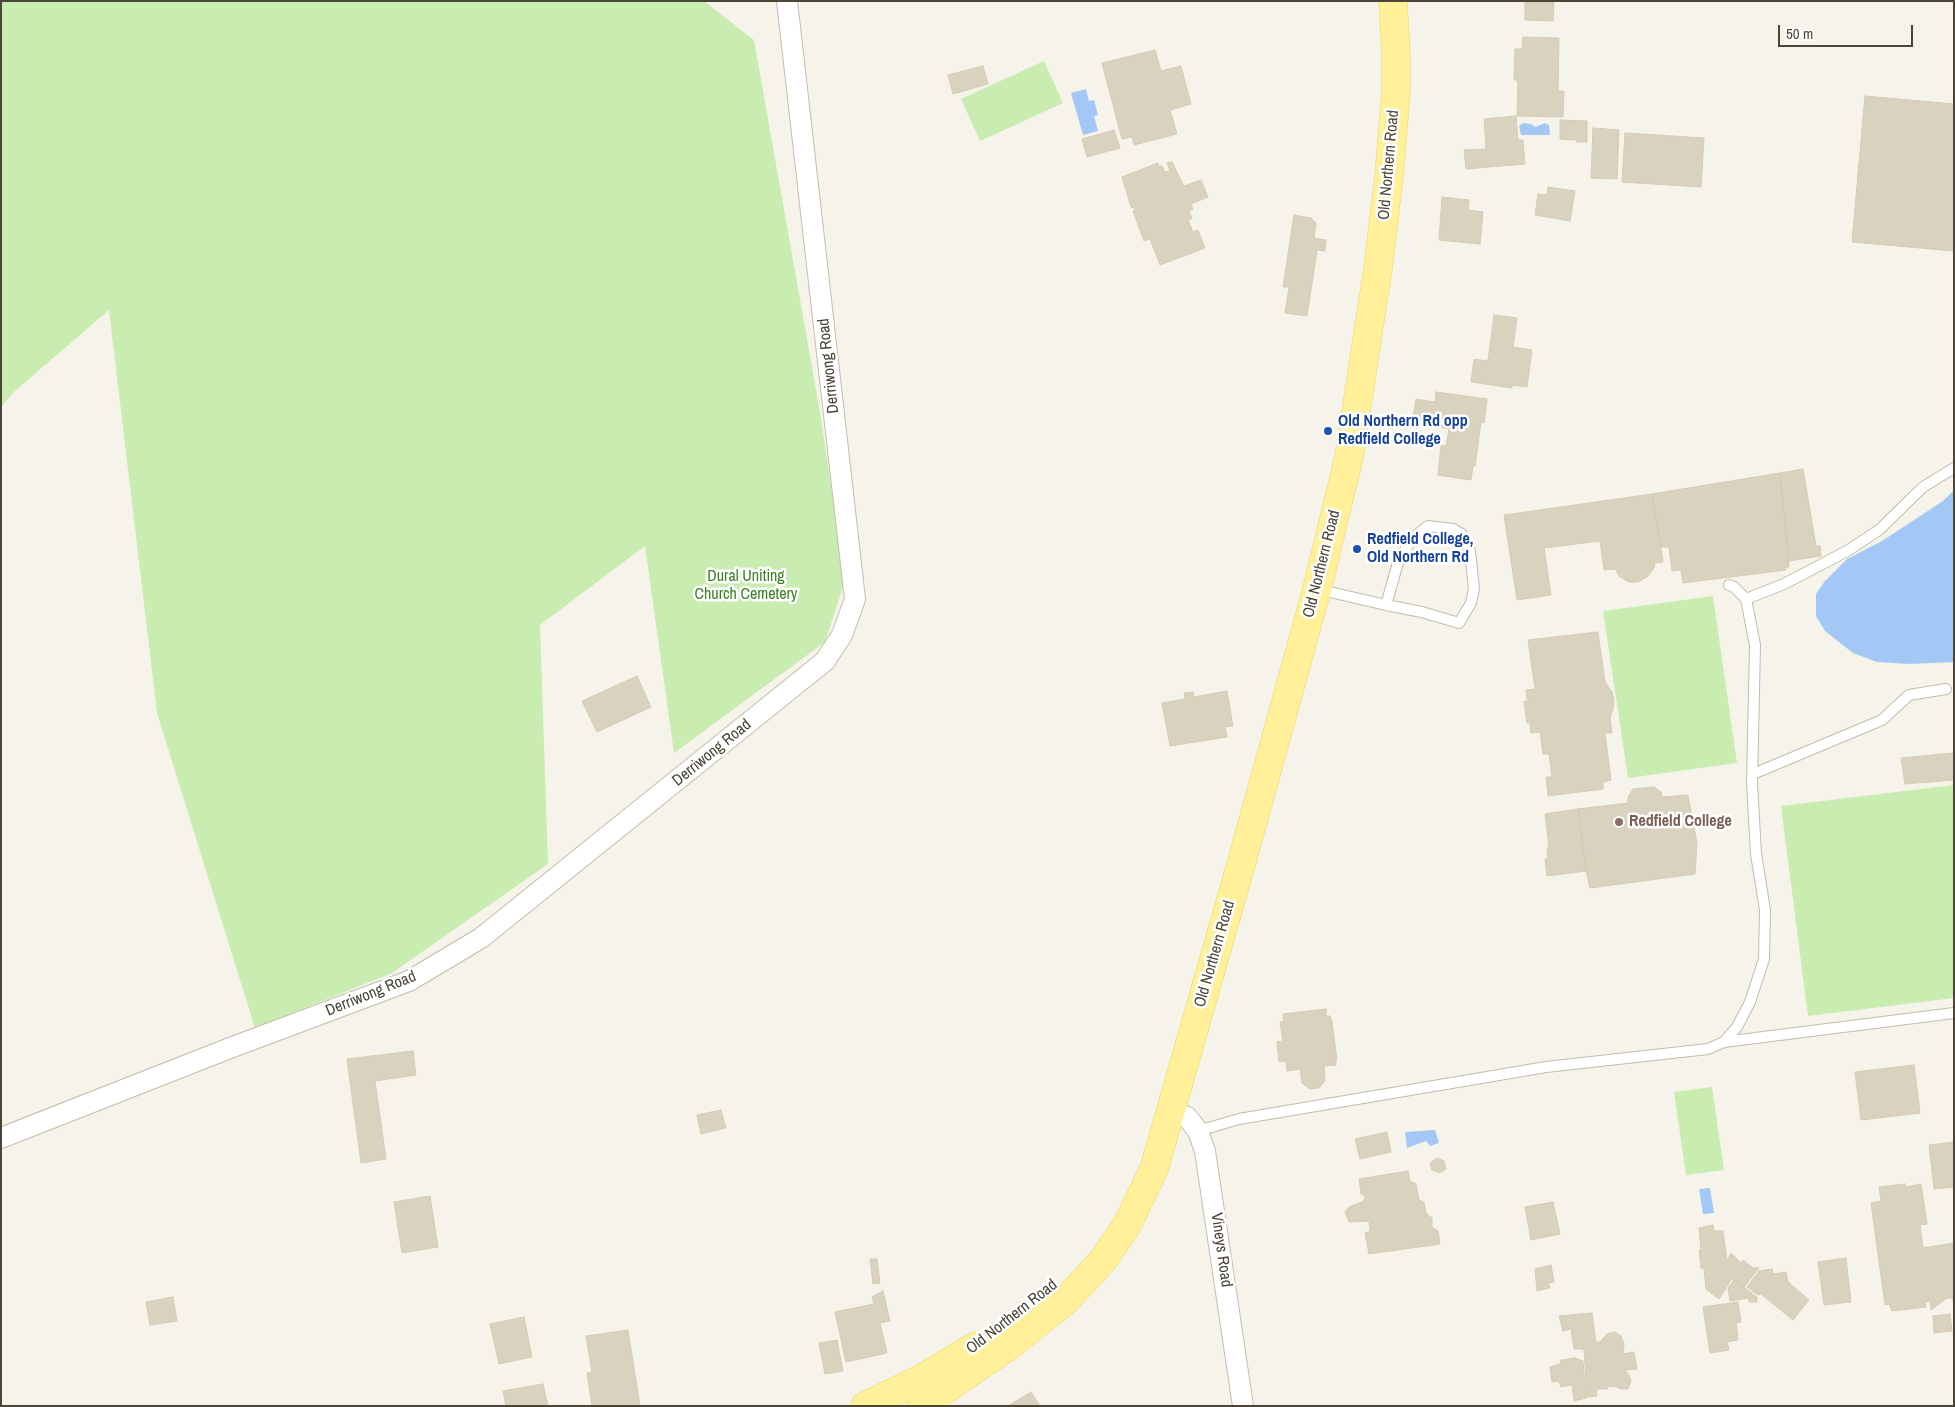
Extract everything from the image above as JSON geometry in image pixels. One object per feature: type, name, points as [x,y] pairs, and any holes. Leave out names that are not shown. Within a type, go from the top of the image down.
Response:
[{"type":"main road","name":"Old Northern Road","points":[[921,1406],[1003,1350],[1062,1303],[1103,1260],[1127,1225],[1154,1169],[1169,1111],[1242,861],[1317,588],[1349,457],[1378,268],[1389,176],[1396,92],[1393,1]]},
{"type":"main road","name":"Old Northern Road","points":[[865,1406],[923,1378],[994,1335],[1038,1301],[1085,1257],[1107,1222],[1169,1111]]},
{"type":"street","name":"Derriwong Road","points":[[1,1138],[230,1048],[409,982],[482,938],[825,661],[842,635],[855,599],[787,1]]},
{"type":"street","name":"Vineys Road","points":[[1169,1111],[1187,1117],[1198,1131],[1205,1151],[1244,1406]]},
{"type":"lane","points":[[1746,600],[1784,584],[1847,551],[1879,530],[1922,487],[1954,468]]},
{"type":"lane","points":[[1317,588],[1386,606],[1460,622],[1471,603],[1474,589],[1470,550],[1462,534],[1453,528],[1428,526],[1413,538],[1399,559],[1386,606]]},
{"type":"lane","points":[[1724,1042],[1737,1027],[1750,1002],[1764,959],[1765,910],[1756,854],[1753,774],[1755,645],[1746,600],[1734,587],[1729,585]]},
{"type":"lane","points":[[1753,774],[1882,720],[1909,695],[1946,689]]},
{"type":"lane","points":[[1198,1131],[1248,1117],[1546,1068],[1708,1049],[1724,1042],[1954,1013]]},
{"type":"green space","name":"Dural Uniting Church Cemetery","points":[[1,1],[704,1],[754,40],[821,418],[845,581],[825,642],[674,753],[645,546],[540,625],[548,864],[392,973],[255,1028],[157,713],[109,310],[16,390],[1,407]]},
{"type":"green space","points":[[1044,61],[1063,103],[980,141],[961,99]]},
{"type":"green space","points":[[1713,596],[1737,763],[1628,778],[1603,611]]},
{"type":"green space","points":[[1954,785],[1954,998],[1808,1016],[1781,806]]},
{"type":"green space","points":[[1712,1087],[1724,1170],[1686,1175],[1674,1092]]},
{"type":"water","points":[[1086,89],[1089,101],[1094,100],[1098,115],[1094,116],[1098,131],[1083,135],[1071,93]]},
{"type":"water","points":[[1523,123],[1531,124],[1535,127],[1545,123],[1549,125],[1550,135],[1521,135],[1519,126]]},
{"type":"water","points":[[1954,490],[1954,662],[1910,664],[1877,662],[1853,653],[1825,631],[1816,616],[1816,594],[1825,581],[1847,559],[1882,541],[1943,501]]},
{"type":"water","points":[[1435,1130],[1439,1143],[1430,1146],[1426,1141],[1407,1148],[1405,1132]]},
{"type":"water","points":[[1710,1188],[1714,1213],[1703,1214],[1699,1189]]},
{"type":"building","points":[[1525,1],[1554,1],[1553,21],[1525,20]]},
{"type":"building","points":[[1523,37],[1559,38],[1558,91],[1564,91],[1563,117],[1517,116],[1518,81],[1514,79],[1515,49],[1522,49]]},
{"type":"building","points":[[1155,50],[1161,71],[1181,66],[1191,104],[1170,110],[1177,134],[1134,145],[1132,137],[1122,139],[1102,63]]},
{"type":"building","points":[[983,66],[988,84],[953,94],[948,75]]},
{"type":"building","points":[[1865,96],[1954,104],[1954,251],[1852,242]]},
{"type":"building","points":[[1516,116],[1518,140],[1523,140],[1525,164],[1466,169],[1464,150],[1486,149],[1484,119]]},
{"type":"building","points":[[1560,120],[1587,121],[1587,142],[1560,139]]},
{"type":"building","points":[[1593,128],[1619,130],[1617,179],[1591,178]]},
{"type":"building","points":[[1114,130],[1120,148],[1087,157],[1082,139]]},
{"type":"building","points":[[1625,133],[1704,138],[1701,187],[1622,182]]},
{"type":"building","points":[[1172,162],[1184,186],[1201,180],[1208,197],[1191,204],[1193,209],[1189,211],[1192,218],[1188,220],[1193,232],[1198,230],[1205,248],[1160,265],[1150,239],[1144,241],[1133,211],[1137,210],[1131,207],[1122,177],[1158,163],[1159,167],[1162,166],[1165,172],[1170,171],[1167,163]]},
{"type":"building","points":[[1548,187],[1575,191],[1570,221],[1535,215],[1538,194],[1547,195]]},
{"type":"building","points":[[1442,197],[1469,200],[1468,210],[1483,212],[1480,244],[1439,240]]},
{"type":"building","points":[[1294,215],[1311,218],[1316,223],[1314,238],[1326,240],[1325,251],[1317,250],[1307,316],[1285,313],[1289,287],[1283,287]]},
{"type":"building","points":[[1494,315],[1517,318],[1513,347],[1532,350],[1527,387],[1512,385],[1512,388],[1471,382],[1474,359],[1488,361]]},
{"type":"building","points":[[1436,392],[1487,399],[1484,423],[1481,422],[1475,466],[1473,466],[1471,480],[1438,475],[1441,445],[1446,446],[1449,429],[1412,423],[1416,399],[1435,402]]},
{"type":"building","points":[[1803,469],[1816,546],[1820,546],[1821,556],[1789,561],[1780,473]]},
{"type":"building","points":[[1780,473],[1789,567],[1786,567],[1786,570],[1683,583],[1681,570],[1672,571],[1669,547],[1661,547],[1652,494]]},
{"type":"building","points":[[1652,494],[1663,562],[1655,563],[1654,568],[1647,577],[1638,582],[1629,582],[1620,577],[1615,569],[1604,570],[1600,541],[1544,548],[1551,595],[1517,600],[1504,515]]},
{"type":"building","points":[[1598,632],[1605,682],[1612,692],[1614,700],[1610,718],[1612,733],[1605,733],[1611,780],[1603,782],[1603,789],[1548,796],[1546,777],[1552,777],[1549,754],[1543,754],[1540,732],[1531,733],[1530,723],[1532,722],[1527,723],[1524,701],[1530,701],[1527,699],[1526,690],[1535,689],[1528,640]]},
{"type":"building","points":[[637,676],[651,707],[597,732],[582,701]]},
{"type":"building","points":[[1227,691],[1233,726],[1225,727],[1227,737],[1170,746],[1162,703],[1185,699],[1184,693],[1193,692],[1194,697]]},
{"type":"building","points":[[1954,753],[1954,780],[1905,784],[1901,758]]},
{"type":"building","points":[[1654,787],[1661,792],[1662,797],[1688,795],[1697,843],[1695,874],[1590,888],[1578,809],[1628,803],[1628,797],[1633,789]]},
{"type":"building","points":[[1578,809],[1586,871],[1547,876],[1545,859],[1548,858],[1547,848],[1549,847],[1545,814]]},
{"type":"building","points":[[1326,1009],[1326,1016],[1330,1016],[1332,1022],[1336,1065],[1324,1066],[1325,1081],[1319,1088],[1310,1089],[1302,1083],[1300,1069],[1287,1071],[1286,1061],[1279,1062],[1277,1042],[1283,1041],[1280,1022],[1284,1021],[1283,1014]]},
{"type":"building","points":[[413,1051],[416,1075],[375,1081],[386,1159],[361,1163],[347,1059]]},
{"type":"building","points":[[1914,1065],[1920,1113],[1861,1120],[1855,1072]]},
{"type":"building","points":[[721,1110],[726,1128],[701,1134],[697,1115]]},
{"type":"building","points":[[1387,1132],[1391,1152],[1360,1159],[1355,1139]]},
{"type":"building","points":[[1954,1142],[1954,1187],[1934,1189],[1929,1145]]},
{"type":"building","points":[[1437,1158],[1444,1161],[1446,1169],[1440,1173],[1432,1170],[1430,1163]]},
{"type":"building","points":[[1408,1171],[1410,1181],[1416,1184],[1419,1200],[1424,1202],[1426,1213],[1432,1218],[1432,1227],[1438,1231],[1440,1244],[1369,1254],[1365,1233],[1370,1231],[1369,1221],[1349,1222],[1345,1212],[1349,1207],[1364,1201],[1365,1196],[1361,1194],[1359,1179]]},
{"type":"building","points":[[1905,1184],[1905,1187],[1921,1184],[1927,1224],[1920,1225],[1923,1248],[1954,1243],[1954,1303],[1952,1298],[1947,1298],[1931,1310],[1930,1301],[1925,1302],[1926,1307],[1892,1311],[1889,1304],[1885,1305],[1871,1203],[1881,1201],[1879,1187]]},
{"type":"building","points":[[430,1196],[438,1247],[402,1253],[394,1202]]},
{"type":"building","points":[[1553,1202],[1560,1234],[1531,1240],[1525,1207]]},
{"type":"building","points":[[1713,1225],[1714,1231],[1723,1231],[1727,1261],[1731,1253],[1741,1263],[1743,1260],[1753,1268],[1759,1268],[1744,1287],[1732,1278],[1719,1299],[1706,1289],[1704,1268],[1701,1268],[1699,1250],[1701,1250],[1699,1228]]},
{"type":"building","points":[[1846,1258],[1851,1302],[1824,1305],[1818,1262]]},
{"type":"building","points":[[870,1259],[877,1259],[880,1283],[873,1284]]},
{"type":"building","points":[[1551,1265],[1554,1282],[1548,1283],[1550,1288],[1537,1291],[1535,1269]]},
{"type":"building","points":[[1772,1269],[1773,1274],[1786,1272],[1788,1282],[1809,1300],[1793,1320],[1761,1294],[1758,1295],[1747,1287],[1759,1271]]},
{"type":"building","points":[[1734,1280],[1757,1297],[1757,1302],[1749,1302],[1749,1298],[1730,1301],[1728,1288]]},
{"type":"building","points":[[883,1291],[890,1321],[880,1323],[887,1353],[846,1362],[835,1312],[874,1304],[872,1297]]},
{"type":"building","points":[[173,1297],[177,1321],[150,1325],[146,1302]]},
{"type":"building","points":[[1738,1302],[1741,1322],[1736,1323],[1738,1340],[1727,1342],[1729,1350],[1710,1353],[1703,1307]]},
{"type":"building","points":[[1592,1313],[1596,1343],[1601,1341],[1607,1334],[1615,1332],[1621,1336],[1624,1344],[1623,1354],[1634,1352],[1637,1369],[1625,1370],[1631,1381],[1628,1389],[1621,1389],[1615,1386],[1607,1387],[1607,1389],[1596,1389],[1597,1396],[1587,1397],[1584,1349],[1574,1349],[1571,1329],[1563,1331],[1559,1316]]},
{"type":"building","points":[[1950,1314],[1952,1331],[1934,1333],[1933,1316]]},
{"type":"building","points":[[524,1317],[532,1357],[499,1364],[490,1324]]},
{"type":"building","points":[[628,1330],[640,1406],[592,1406],[587,1373],[592,1372],[586,1336]]},
{"type":"building","points":[[837,1340],[843,1371],[825,1374],[819,1343]]},
{"type":"building","points":[[1575,1358],[1583,1361],[1586,1398],[1574,1401],[1572,1385],[1561,1387],[1559,1381],[1552,1382],[1550,1367],[1560,1364],[1561,1360]]},
{"type":"building","points":[[543,1384],[548,1406],[506,1406],[503,1391]]},
{"type":"building","points":[[1031,1392],[1040,1406],[1008,1406]]},
{"type":"place","name":"Old Northern Rd opp Redfield College","points":[[1328,431]]},
{"type":"place","name":"Redfield College, Old Northern Rd","points":[[1357,549]]},
{"type":"place","name":"Redfield College","points":[[1619,822]]}]
